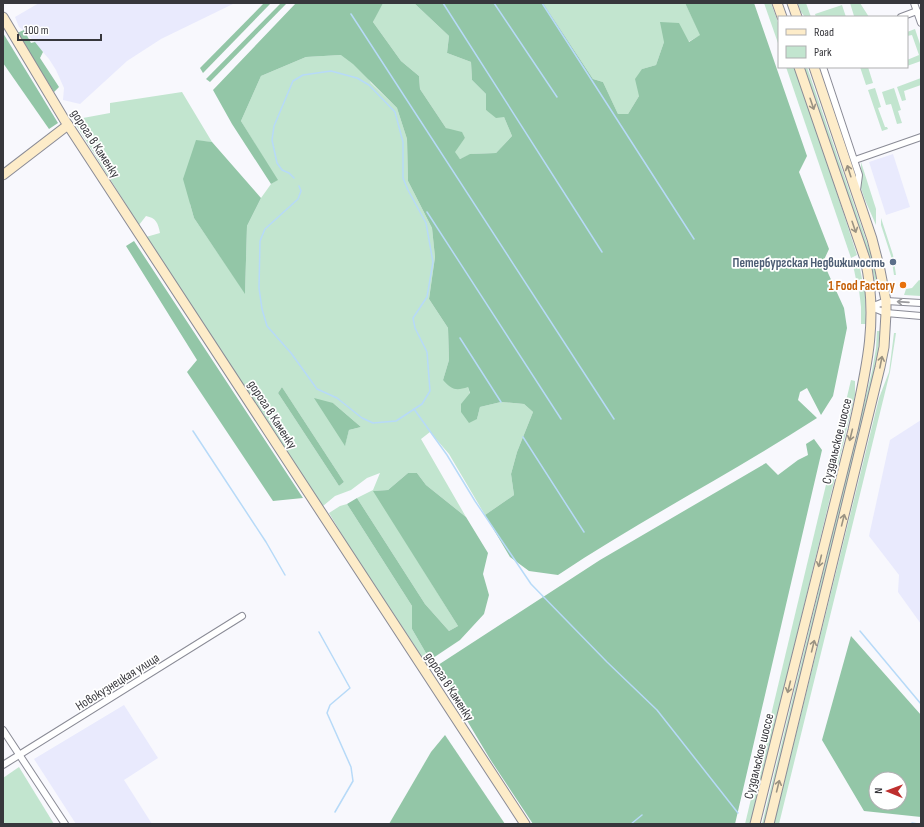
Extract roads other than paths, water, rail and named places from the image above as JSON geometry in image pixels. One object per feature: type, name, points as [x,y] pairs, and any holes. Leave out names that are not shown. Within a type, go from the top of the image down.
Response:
[{"type":"main road","points":[[777,3],[782,16]]},
{"type":"main road","points":[[792,3],[797,16]]},
{"type":"main road","name":"дорога в Каменку","points":[[3,17],[68,125],[525,824]]},
{"type":"main road","name":"Суздальское шоссе","points":[[755,824],[859,403],[871,328],[870,285],[865,259],[799,68]]},
{"type":"main road","name":"Суздальское шоссе","points":[[769,824],[880,367],[884,347],[886,314],[886,301],[872,238],[814,68]]},
{"type":"main road","points":[[3,175],[68,125]]},
{"type":"street","points":[[914,3],[921,23]]},
{"type":"street","points":[[904,16],[917,12]]},
{"type":"street","points":[[823,68],[859,175],[857,196]]},
{"type":"street","points":[[855,160],[921,137]]},
{"type":"street","points":[[871,307],[886,301],[921,303]]},
{"type":"street","points":[[871,307],[886,314],[921,316]]},
{"type":"street","name":"Новокузнецкая улица","points":[[3,765],[242,616]]},
{"type":"street","points":[[3,730],[65,824]]},
{"type":"waterway","points":[[443,3],[602,252]]},
{"type":"waterway","points":[[494,3],[557,97]]},
{"type":"waterway","points":[[542,3],[694,239]]},
{"type":"waterway","points":[[351,14],[614,419]]},
{"type":"waterway","points":[[294,178],[289,173],[282,170],[277,163],[272,140],[274,126],[293,81],[303,75],[331,71],[357,78],[369,85],[395,112],[403,142],[403,178],[426,223],[433,262],[427,297],[413,318],[415,328],[427,352],[430,391],[422,404],[396,421],[373,423],[362,418],[337,398],[317,389],[291,353],[267,326],[262,309],[259,288],[260,241],[265,229],[298,199],[301,191],[299,186]]},
{"type":"waterway","points":[[427,212],[561,419]]},
{"type":"waterway","points":[[460,338],[501,402]]},
{"type":"waterway","points":[[414,409],[447,455],[475,501],[531,584],[607,662],[657,710],[738,813]]},
{"type":"waterway","points":[[193,431],[266,542],[285,575]]},
{"type":"waterway","points":[[523,437],[584,532]]},
{"type":"waterway","points":[[860,631],[921,704]]},
{"type":"waterway","points":[[319,632],[350,688],[330,705],[327,713],[351,767],[353,781],[335,812]]},
{"type":"waterway","points":[[631,824],[642,815]]},
{"type":"waterway","points":[[912,823],[918,824]]},
{"type":"place","name":"Петербургская Недвижимость","points":[[893,262]]},
{"type":"place","name":"1 Food Factory","points":[[903,285]]}]
